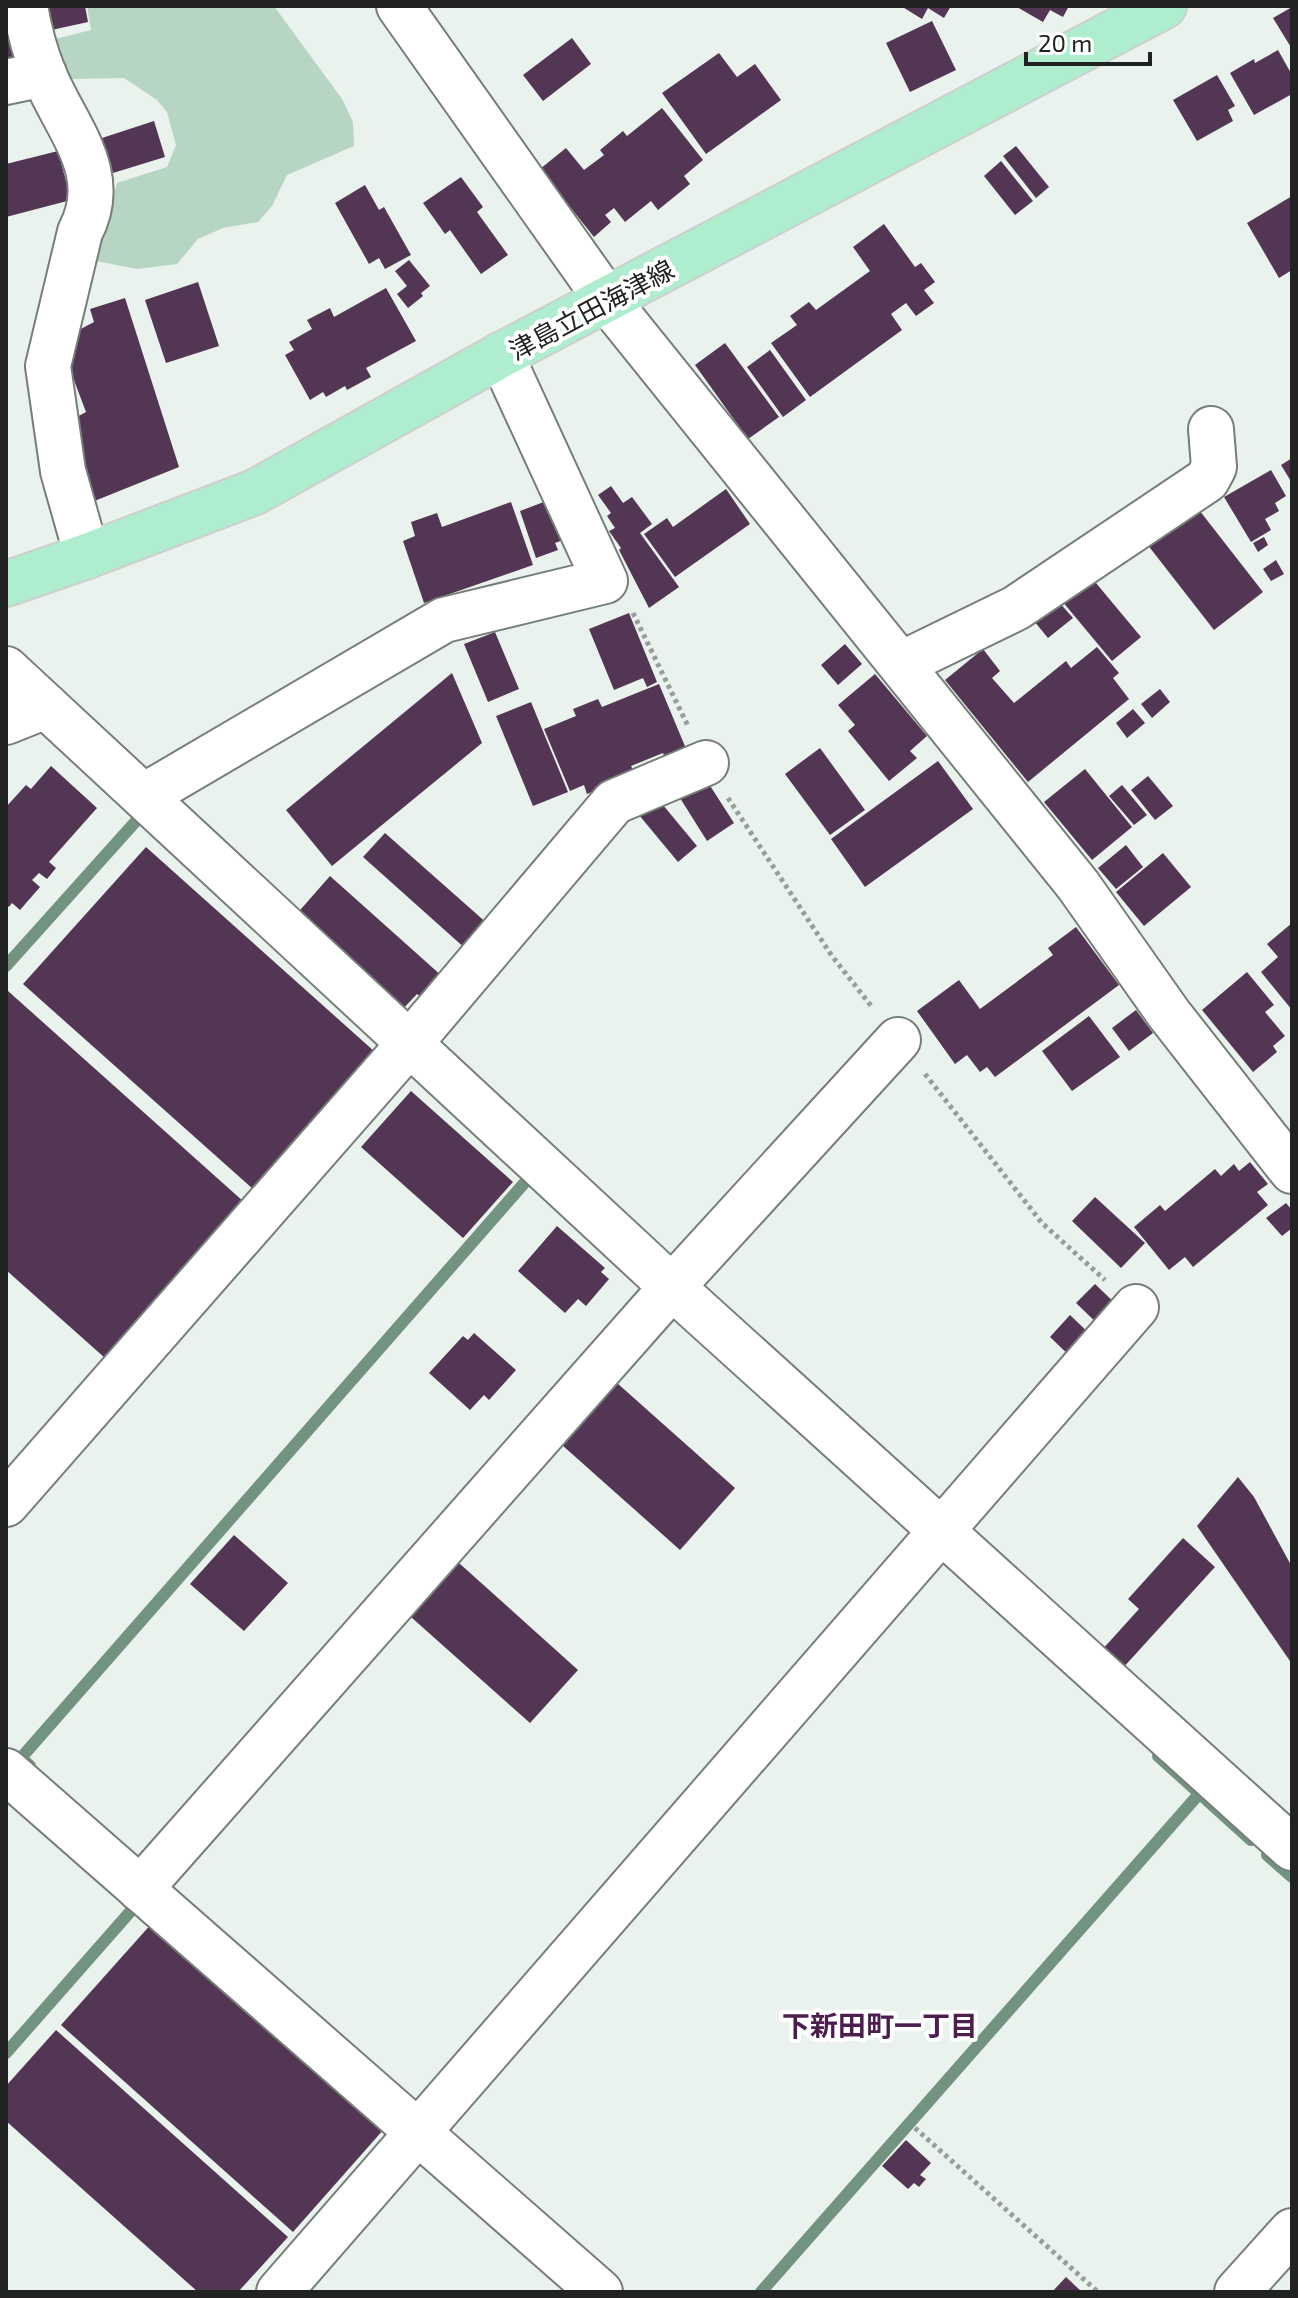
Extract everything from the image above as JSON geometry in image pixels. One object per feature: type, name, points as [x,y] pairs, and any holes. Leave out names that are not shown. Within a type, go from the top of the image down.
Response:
[{"type":"main road","name":"津島立田海津線","points":[[6,584],[255,492],[501,355],[1164,6]]},
{"type":"street","points":[[25,6],[30,34],[25,78],[83,152],[91,183],[90,212],[80,232],[48,366],[63,471],[87,556]]},
{"type":"street","points":[[399,6],[607,300],[1078,885],[1169,1014],[1292,1171]]},
{"type":"street","points":[[144,796],[444,620],[605,581],[501,355]]},
{"type":"street","points":[[901,664],[1016,608],[1207,480],[1214,467],[1211,429]]},
{"type":"street","points":[[6,669],[672,1287],[1292,1848]]},
{"type":"street","points":[[6,722],[46,706]]},
{"type":"street","points":[[6,1504],[410,1043],[614,802],[706,763]]},
{"type":"street","points":[[140,1889],[672,1287],[898,1040]]},
{"type":"street","points":[[279,2292],[1136,1307]]},
{"type":"street","points":[[6,1771],[600,2292]]},
{"type":"street","points":[[1237,2292],[1292,2231]]},
{"type":"path","points":[[605,581],[631,609],[706,763],[832,956],[1042,1223],[1136,1307]]},
{"type":"path","points":[[915,2128],[1098,2292]]},
{"type":"green space","points":[[87,6],[274,6],[342,99],[353,122],[354,146],[287,175],[272,206],[258,222],[223,228],[198,239],[177,264],[137,269],[96,261],[117,183],[167,167],[176,145],[167,112],[157,100],[124,78],[70,79],[47,41],[91,30]]},
{"type":"building","points":[[6,6],[26,65],[6,69]]},
{"type":"building","points":[[42,6],[85,6],[88,22],[47,31]]},
{"type":"building","points":[[901,6],[951,6],[944,18],[928,8],[922,19]]},
{"type":"building","points":[[1015,6],[1069,6],[1063,17],[1050,10],[1043,22]]},
{"type":"building","points":[[1292,7],[1292,49],[1273,18]]},
{"type":"building","points":[[932,21],[956,70],[910,92],[886,43]]},
{"type":"building","points":[[572,38],[591,64],[543,101],[523,75]]},
{"type":"building","points":[[1278,50],[1292,75],[1292,94],[1254,115],[1230,73]]},
{"type":"building","points":[[719,53],[737,77],[755,64],[781,100],[706,154],[662,93]]},
{"type":"building","points":[[1217,75],[1235,106],[1228,110],[1233,121],[1197,141],[1173,100]]},
{"type":"building","points":[[662,108],[703,160],[684,176],[690,184],[658,210],[651,201],[625,222],[614,208],[605,215],[611,222],[594,237],[540,169],[566,148],[584,170],[604,155],[600,150],[623,131],[627,136]]},
{"type":"building","points":[[154,121],[165,157],[113,173],[102,138]]},
{"type":"building","points":[[1016,146],[1049,187],[1036,198],[1003,156]]},
{"type":"building","points":[[58,151],[71,200],[6,217],[6,164]]},
{"type":"building","points":[[1001,161],[1033,201],[1015,215],[984,176]]},
{"type":"building","points":[[461,177],[483,207],[477,212],[508,255],[481,274],[450,230],[445,234],[423,203]]},
{"type":"building","points":[[365,185],[379,210],[384,207],[411,255],[385,269],[379,258],[369,264],[335,203]]},
{"type":"building","points":[[1292,196],[1292,270],[1279,278],[1247,223]]},
{"type":"building","points":[[884,224],[915,267],[921,263],[935,282],[924,290],[934,303],[916,316],[906,303],[891,314],[902,330],[810,397],[771,343],[797,325],[790,316],[809,302],[816,310],[870,271],[853,247]]},
{"type":"building","points":[[409,260],[430,286],[408,308],[397,294],[407,286],[395,271]]},
{"type":"building","points":[[198,282],[219,346],[166,363],[145,300]]},
{"type":"building","points":[[386,288],[416,341],[366,368],[371,377],[347,390],[345,386],[326,397],[323,392],[310,400],[285,355],[294,350],[289,342],[312,329],[307,320],[330,308],[334,317]]},
{"type":"building","points":[[125,298],[179,467],[92,502],[75,418],[86,412],[66,359],[73,333],[94,322],[90,309]]},
{"type":"building","points":[[725,343],[779,417],[748,439],[695,365]]},
{"type":"building","points":[[770,350],[806,400],[783,417],[747,367]]},
{"type":"building","points":[[1292,458],[1292,483],[1281,465]]},
{"type":"building","points":[[1271,470],[1286,496],[1275,503],[1279,511],[1265,519],[1271,530],[1251,542],[1224,497]]},
{"type":"building","points":[[611,486],[623,503],[632,497],[652,524],[640,533],[679,587],[649,608],[619,550],[621,548],[609,531],[615,528],[607,516],[611,513],[598,495]]},
{"type":"building","points":[[726,489],[750,524],[675,577],[644,534],[667,518],[673,527]]},
{"type":"building","points":[[549,500],[563,540],[555,543],[558,550],[536,558],[520,511]]},
{"type":"building","points":[[511,502],[533,565],[424,603],[403,541],[415,536],[411,522],[437,513],[442,527]]},
{"type":"building","points":[[1196,506],[1263,592],[1214,630],[1147,544]]},
{"type":"building","points":[[1264,537],[1268,545],[1258,552],[1253,543]]},
{"type":"building","points":[[1276,560],[1284,574],[1271,581],[1263,569]]},
{"type":"building","points":[[1091,577],[1141,637],[1112,661],[1062,601]]},
{"type":"building","points":[[1058,601],[1073,618],[1048,638],[1034,621]]},
{"type":"building","points":[[629,613],[657,682],[647,687],[643,678],[614,690],[589,629]]},
{"type":"building","points":[[495,632],[519,689],[488,702],[464,644]]},
{"type":"building","points":[[845,644],[862,664],[838,685],[821,665]]},
{"type":"building","points":[[1097,647],[1119,673],[1113,678],[1129,699],[1028,782],[945,680],[983,649],[1000,671],[992,678],[1014,703],[1066,661],[1071,668]]},
{"type":"building","points":[[452,673],[482,743],[332,866],[286,810]]},
{"type":"building","points":[[875,674],[927,736],[910,751],[917,758],[889,781],[848,731],[855,725],[838,705]]},
{"type":"building","points":[[659,684],[687,751],[666,760],[663,753],[631,766],[635,774],[587,794],[584,785],[570,791],[544,729],[576,716],[573,709],[598,699],[602,707]]},
{"type":"building","points":[[1160,689],[1170,702],[1152,718],[1141,704]]},
{"type":"building","points":[[531,702],[568,792],[533,806],[496,716]]},
{"type":"building","points":[[1133,709],[1145,723],[1127,738],[1116,723]]},
{"type":"building","points":[[820,748],[865,810],[830,835],[785,774]]},
{"type":"building","points":[[938,761],[973,809],[865,887],[831,839]]},
{"type":"building","points":[[51,766],[97,808],[49,862],[56,868],[47,879],[39,873],[32,880],[40,887],[20,910],[12,903],[9,907],[6,904],[6,807],[26,785],[31,789]]},
{"type":"building","points":[[1085,769],[1132,827],[1092,860],[1044,802]]},
{"type":"building","points":[[1148,776],[1173,806],[1155,820],[1131,790]]},
{"type":"building","points":[[707,781],[734,823],[707,841],[680,798]]},
{"type":"building","points":[[1122,785],[1147,815],[1134,825],[1109,796]]},
{"type":"building","points":[[658,799],[697,846],[678,862],[639,815]]},
{"type":"building","points":[[385,833],[489,925],[467,950],[363,857]]},
{"type":"building","points":[[1126,845],[1143,867],[1116,889],[1098,868]]},
{"type":"building","points":[[146,847],[375,1052],[253,1189],[23,984]]},
{"type":"building","points":[[1163,853],[1191,887],[1144,926],[1116,892]]},
{"type":"building","points":[[330,876],[443,977],[423,999],[417,994],[400,1012],[294,917]]},
{"type":"building","points":[[1292,923],[1292,1010],[1261,972],[1278,957],[1267,944]]},
{"type":"building","points":[[1076,927],[1119,985],[995,1077],[987,1067],[980,1072],[967,1055],[955,1064],[917,1011],[959,980],[980,1009],[1053,955],[1048,948]]},
{"type":"building","points":[[1247,972],[1274,1005],[1265,1012],[1285,1036],[1273,1046],[1277,1052],[1253,1072],[1202,1010]]},
{"type":"building","points":[[8,991],[244,1202],[105,1358],[6,1270]]},
{"type":"building","points":[[1136,1010],[1153,1033],[1129,1051],[1112,1028]]},
{"type":"building","points":[[1089,1016],[1120,1057],[1072,1091],[1042,1051]]},
{"type":"building","points":[[411,1091],[513,1182],[463,1238],[361,1147]]},
{"type":"building","points":[[1250,1162],[1268,1184],[1257,1192],[1268,1205],[1193,1267],[1185,1257],[1169,1270],[1134,1227],[1160,1205],[1165,1211],[1215,1169],[1221,1176],[1234,1164],[1239,1171]]},
{"type":"building","points":[[1095,1197],[1145,1243],[1121,1268],[1072,1221]]},
{"type":"building","points":[[1286,1203],[1292,1210],[1292,1228],[1282,1236],[1266,1218]]},
{"type":"building","points":[[557,1226],[605,1268],[601,1272],[609,1279],[586,1306],[578,1299],[565,1313],[518,1271]]},
{"type":"building","points":[[1095,1284],[1121,1309],[1102,1328],[1076,1303]]},
{"type":"building","points":[[1070,1315],[1095,1339],[1074,1360],[1050,1337]]},
{"type":"building","points":[[474,1333],[516,1370],[489,1400],[484,1395],[470,1410],[429,1373],[463,1336],[468,1340]]},
{"type":"building","points":[[617,1383],[735,1488],[680,1550],[562,1445]]},
{"type":"building","points":[[1238,1477],[1254,1497],[1292,1567],[1292,1664],[1197,1526]]},
{"type":"building","points":[[234,1535],[288,1583],[244,1631],[190,1584]]},
{"type":"building","points":[[1183,1538],[1215,1567],[1121,1670],[1101,1651],[1139,1609],[1128,1599]]},
{"type":"building","points":[[459,1563],[578,1670],[530,1723],[411,1617]]},
{"type":"building","points":[[153,1922],[384,2129],[293,2232],[61,2025]]},
{"type":"building","points":[[56,2030],[288,2237],[238,2292],[198,2292],[6,2121],[6,2086]]},
{"type":"building","points":[[906,2140],[931,2163],[920,2175],[926,2179],[919,2187],[914,2183],[908,2189],[882,2166]]},
{"type":"building","points":[[1066,2277],[1082,2292],[1052,2292]]},
{"type":"waterway","points":[[6,966],[137,820]]},
{"type":"waterway","points":[[30,1766],[21,1758],[527,1180]]},
{"type":"waterway","points":[[1158,1756],[1251,1840]]},
{"type":"waterway","points":[[761,2292],[1199,1794]]},
{"type":"waterway","points":[[1267,1855],[1292,1877]]},
{"type":"waterway","points":[[6,2053],[137,1904]]},
{"type":"district","name":"下新田町一丁目","points":[[880,2025]]}]
